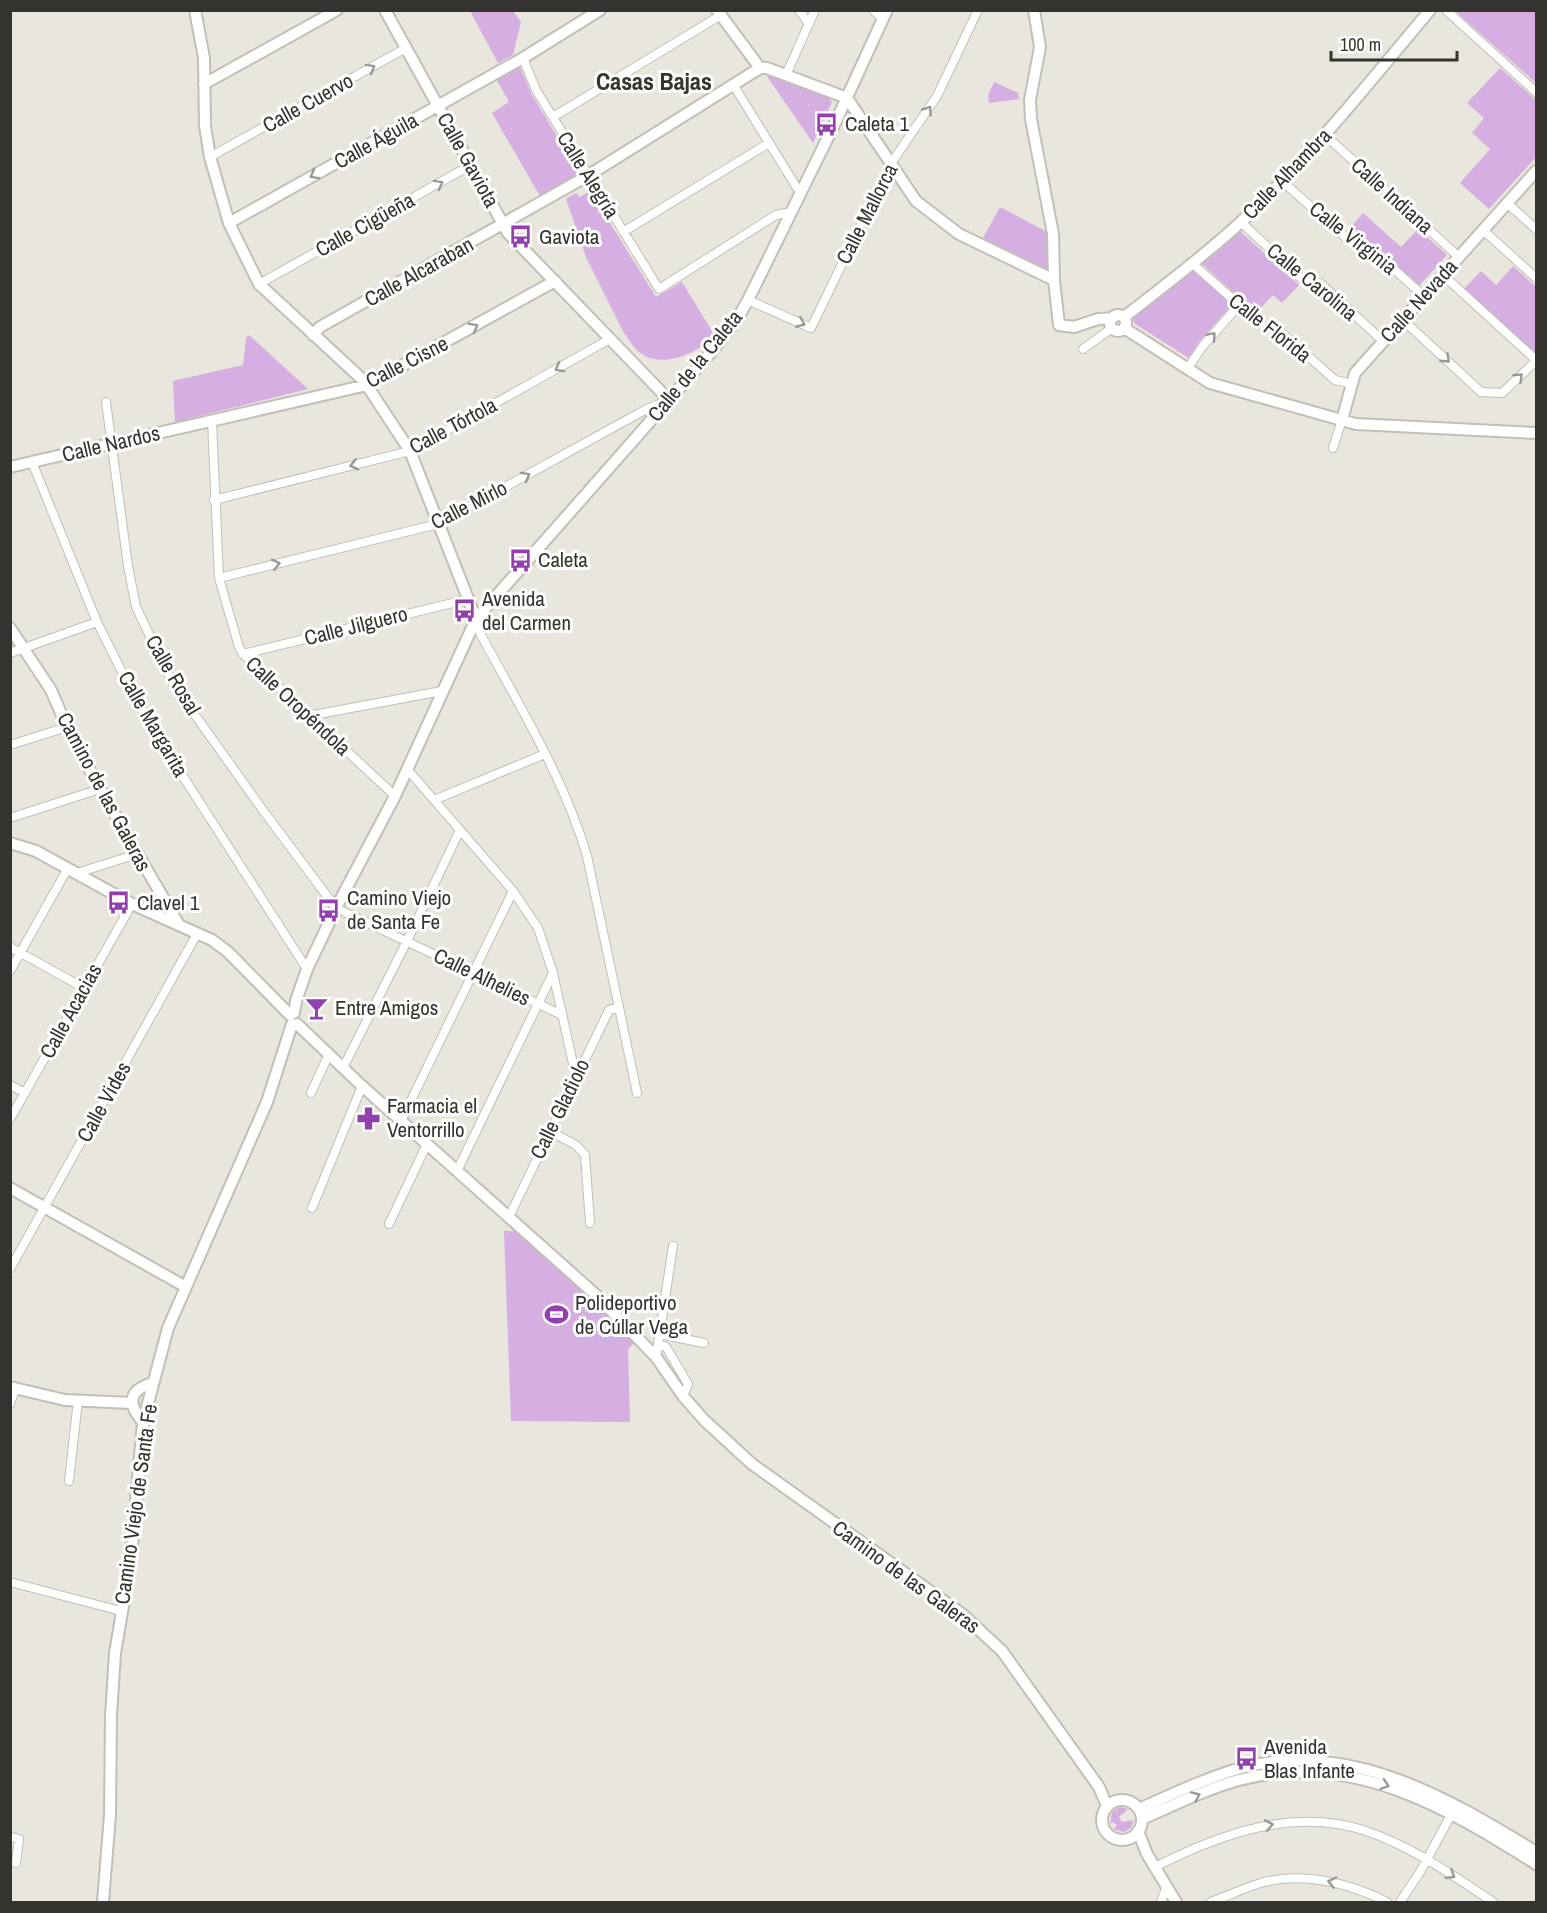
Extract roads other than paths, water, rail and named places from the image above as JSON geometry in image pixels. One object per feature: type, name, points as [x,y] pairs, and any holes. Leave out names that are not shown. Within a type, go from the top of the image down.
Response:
[{"type":"street","points":[[195,10],[204,58],[205,126],[210,157],[228,223],[259,284],[367,385],[410,451],[469,599],[480,633],[566,795],[587,856],[637,1093]]},
{"type":"street","points":[[204,84],[337,10]]},
{"type":"street","name":"Calle Gaviota","points":[[385,10],[508,233],[669,400]]},
{"type":"street","name":"Calle Águila","points":[[228,223],[523,58],[600,10]]},
{"type":"street","points":[[799,10],[809,24]]},
{"type":"street","points":[[786,75],[816,10]]},
{"type":"street","points":[[873,10],[885,15]]},
{"type":"street","name":"Calle Mallorca","points":[[748,300],[811,328],[890,165],[937,96],[978,10]]},
{"type":"street","points":[[1034,10],[1041,47],[1030,100],[1053,234],[1054,280],[1059,325],[1074,327],[1098,319],[1118,323],[1210,383],[1356,424],[1536,433]]},
{"type":"street","name":"Calle Alhambra","points":[[1118,323],[1193,264],[1241,222],[1282,181],[1352,106],[1430,10]]},
{"type":"street","points":[[1446,10],[1536,92]]},
{"type":"street","points":[[553,117],[719,13],[760,68],[767,68],[847,98],[916,201],[947,226],[1054,280]]},
{"type":"street","name":"Calle de la Caleta","points":[[476,619],[713,350],[739,316],[847,98],[885,15]]},
{"type":"street","name":"Calle Cuervo","points":[[210,157],[406,48]]},
{"type":"street","name":"Calle Alegría","points":[[523,58],[536,90],[658,289],[776,215],[785,213],[790,215]]},
{"type":"street","name":"Calle Alcaraban","points":[[313,335],[320,327],[589,176],[760,68]]},
{"type":"street","points":[[734,86],[801,191]]},
{"type":"street","name":"Calle Indiana","points":[[1325,135],[1458,257]]},
{"type":"street","points":[[623,232],[769,143]]},
{"type":"street","name":"Calle Cigüeña","points":[[259,284],[471,165]]},
{"type":"street","name":"Calle Nevada","points":[[1333,448],[1355,373],[1536,171]]},
{"type":"street","name":"Calle Virginia","points":[[1282,181],[1345,237],[1361,240],[1424,296]]},
{"type":"street","points":[[1507,203],[1536,229]]},
{"type":"street","name":"Calle Carolina","points":[[1241,222],[1305,282],[1320,284],[1383,341]]},
{"type":"street","points":[[1483,230],[1536,278]]},
{"type":"street","name":"Calle Florida","points":[[1193,264],[1265,328],[1275,327],[1335,380],[1352,384]]},
{"type":"street","points":[[1402,320],[1481,392],[1502,393],[1536,360],[1443,274]]},
{"type":"street","name":"Calle Cisne","points":[[212,421],[367,385],[555,281]]},
{"type":"street","points":[[1187,369],[1203,346],[1239,305]]},
{"type":"street","points":[[1083,349],[1118,323]]},
{"type":"street","name":"Calle Tórtola","points":[[214,500],[410,451],[610,339]]},
{"type":"street","name":"Calle Mirlo","points":[[219,578],[438,524],[643,411],[669,400]]},
{"type":"street","name":"Calle Rosal","points":[[106,402],[128,566],[136,607],[173,684],[336,908]]},
{"type":"street","name":"Calle Nardos","points":[[10,467],[212,421]]},
{"type":"street","name":"Calle Oropéndola","points":[[212,421],[219,578],[239,647],[243,654],[395,796]]},
{"type":"street","name":"Calle Margarita","points":[[32,462],[97,622],[135,698],[307,969]]},
{"type":"street","name":"Calle Jilguero","points":[[243,654],[469,599]]},
{"type":"street","name":"Camino Viejo de Santa Fe","points":[[103,1902],[110,1815],[111,1716],[115,1653],[131,1559],[143,1422],[168,1328],[267,1102],[307,969],[408,770],[476,619]]},
{"type":"street","points":[[10,653],[97,622]]},
{"type":"street","name":"Camino de las Galeras","points":[[10,628],[51,690],[67,727],[100,789],[179,925],[212,940],[228,952],[362,1086],[596,1295],[656,1357],[683,1396],[704,1420],[752,1464],[962,1614],[1002,1651],[1099,1787],[1107,1806]]},
{"type":"street","points":[[308,716],[442,691]]},
{"type":"street","points":[[10,745],[67,727]]},
{"type":"street","points":[[434,800],[545,754]]},
{"type":"street","points":[[408,770],[513,891],[538,928],[553,973],[576,1077]]},
{"type":"street","points":[[10,818],[100,789]]},
{"type":"street","points":[[343,1068],[460,830]]},
{"type":"street","points":[[10,843],[36,851],[132,904],[179,925]]},
{"type":"street","points":[[10,971],[73,871],[137,854]]},
{"type":"street","points":[[401,1121],[513,891]]},
{"type":"street","name":"Calle Acacias","points":[[10,1119],[132,904]]},
{"type":"street","name":"Calle Alhelies","points":[[336,908],[562,1016]]},
{"type":"street","name":"Calle Vides","points":[[10,1269],[197,934]]},
{"type":"street","points":[[10,947],[84,988]]},
{"type":"street","points":[[457,1171],[553,973]]},
{"type":"street","name":"Calle Gladiolo","points":[[509,1216],[609,1010],[618,1008]]},
{"type":"street","points":[[311,1093],[329,1054]]},
{"type":"street","points":[[10,1085],[25,1093]]},
{"type":"street","points":[[312,1208],[362,1086]]},
{"type":"street","points":[[549,1131],[576,1144],[585,1155],[590,1223]]},
{"type":"street","points":[[389,1224],[427,1144]]},
{"type":"street","points":[[10,1188],[186,1287]]},
{"type":"street","points":[[656,1357],[673,1246]]},
{"type":"street","points":[[660,1334],[704,1343]]},
{"type":"street","points":[[658,1344],[666,1347],[688,1384],[683,1396]]},
{"type":"street","points":[[143,1422],[133,1411],[132,1403],[136,1391],[153,1383]]},
{"type":"street","points":[[10,1404],[13,1388],[65,1400],[132,1403]]},
{"type":"street","points":[[69,1481],[78,1400]]},
{"type":"street","points":[[10,1582],[121,1611]]},
{"type":"street","points":[[1140,1814],[1196,1784],[1243,1767],[1291,1761],[1337,1763],[1367,1768],[1408,1783],[1456,1806],[1536,1852]]},
{"type":"street","points":[[1140,1814],[1239,1780],[1265,1774],[1292,1772],[1344,1774],[1373,1780],[1397,1789],[1451,1815],[1536,1864]]},
{"type":"street","name":"Camino de las Galeras","points":[[1099,1787],[1119,1800]]},
{"type":"street","points":[[1147,1854],[1125,1840],[1111,1837],[1103,1827],[1102,1815],[1107,1806],[1119,1800],[1130,1801],[1140,1814],[1138,1832],[1147,1854],[1176,1902]]},
{"type":"street","points":[[1400,1902],[1451,1815]]},
{"type":"street","points":[[1155,1867],[1194,1847],[1248,1828],[1284,1822],[1318,1822],[1364,1830],[1381,1837],[1425,1860],[1493,1902]]},
{"type":"street","points":[[1125,1840],[1138,1832]]},
{"type":"street","points":[[10,1837],[19,1839],[16,1863]]},
{"type":"street","points":[[1211,1902],[1263,1882],[1312,1878],[1356,1888],[1387,1902]]},
{"type":"street","points":[[1161,1902],[1167,1886]]},
{"type":"place","name":"Caleta 1","points":[[827,124]]},
{"type":"place","name":"Gaviota","points":[[521,237]]},
{"type":"place","name":"Caleta","points":[[520,560]]},
{"type":"place","name":"Avenida del Carmen","points":[[464,611]]},
{"type":"place","name":"Clavel 1","points":[[119,903]]},
{"type":"place","name":"Camino Viejo de Santa Fe","points":[[329,910]]},
{"type":"place","name":"Entre Amigos","points":[[317,1008]]},
{"type":"place","name":"Farmacia el Ventorrillo","points":[[369,1118]]},
{"type":"place","name":"Polideportivo de Cúllar Vega","points":[[557,1315]]},
{"type":"place","name":"Avenida Blas Infante","points":[[1246,1759]]},
{"type":"district","name":"Casas Bajas","points":[[654,82]]}]
